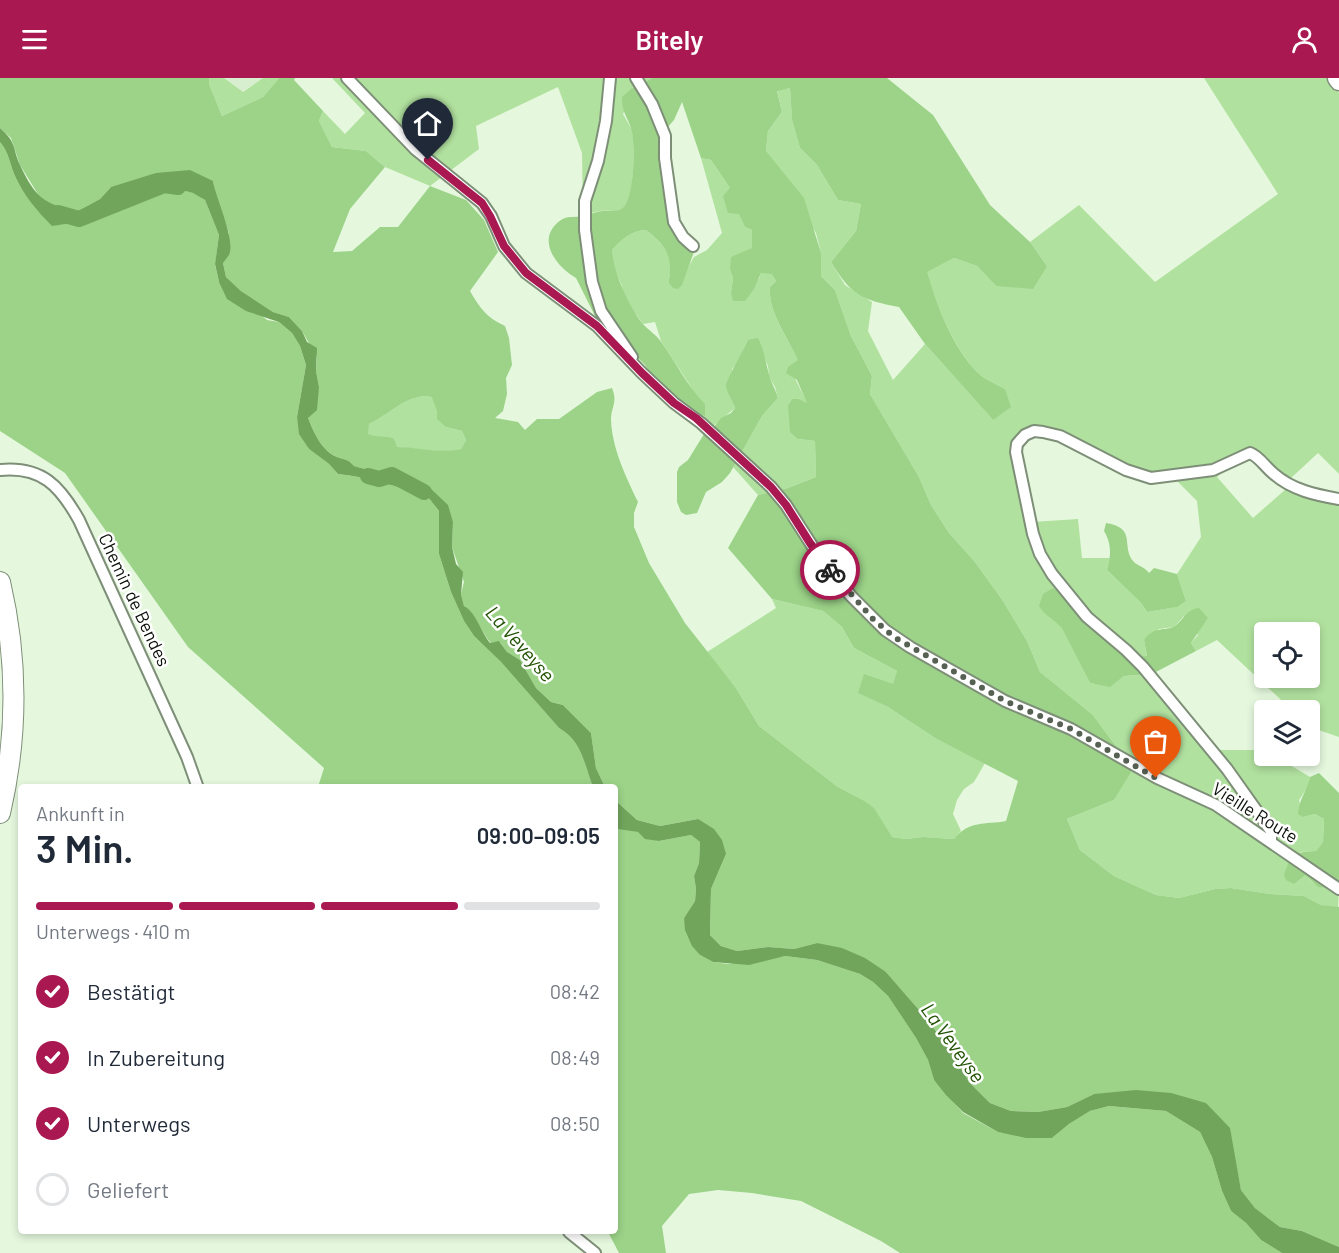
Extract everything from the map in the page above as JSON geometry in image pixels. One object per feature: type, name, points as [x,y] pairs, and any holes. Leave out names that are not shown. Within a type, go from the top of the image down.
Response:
[{"type":"highway","points":[[0,582],[10,634],[14,711],[10,762],[0,813]]},
{"type":"street","points":[[347,78],[415,150],[482,203],[504,246],[526,273],[597,326],[642,373]]},
{"type":"street","points":[[610,78],[606,121],[598,161],[585,201],[585,230],[592,282],[601,311],[642,373]]},
{"type":"street","points":[[636,78],[652,104],[665,136],[665,158],[674,222],[683,237],[693,246]]},
{"type":"street","name":"Vieille Route","points":[[642,373],[674,403],[696,418],[771,487],[851,596],[894,637],[1005,701],[1071,729],[1156,778],[1216,805],[1339,889]]},
{"type":"street","points":[[1272,842],[1271,831],[1227,769],[1139,663],[1087,617],[1049,569],[1036,544],[1028,517],[1017,463],[1017,446],[1021,438],[1030,432],[1052,434],[1126,470],[1151,478],[1213,470],[1250,453],[1285,482],[1306,492],[1339,499]]},
{"type":"street","name":"Chemin de Bendes","points":[[0,470],[27,471],[47,479],[66,496],[187,757],[197,784]]},
{"type":"street","points":[[571,1234],[595,1253]]},
{"type":"shaded area","points":[[0,78],[209,78],[209,84],[222,116],[263,97],[279,78],[295,78],[294,80],[323,111],[319,121],[332,147],[366,151],[385,167],[350,209],[333,252],[352,251],[380,227],[398,227],[430,186],[466,200],[484,220],[498,252],[470,291],[484,312],[505,326],[509,338],[512,365],[506,378],[507,394],[503,411],[495,418],[518,422],[525,430],[537,419],[559,419],[597,392],[612,388],[614,401],[611,420],[614,441],[624,472],[638,502],[634,513],[634,527],[649,563],[685,623],[736,688],[759,726],[838,787],[874,808],[892,837],[954,839],[972,826],[1006,821],[1018,781],[935,738],[888,707],[858,693],[864,674],[893,684],[897,671],[854,648],[842,627],[823,611],[772,599],[728,548],[758,495],[788,488],[816,477],[815,441],[798,439],[790,432],[788,405],[792,399],[799,399],[807,403],[797,380],[786,373],[788,367],[798,360],[772,306],[770,287],[776,281],[772,274],[761,273],[754,289],[745,301],[733,301],[731,257],[752,248],[752,230],[745,227],[739,214],[728,213],[723,196],[730,188],[711,160],[701,158],[682,102],[674,120],[666,129],[674,222],[693,246],[694,252],[682,285],[678,289],[673,288],[669,283],[670,262],[666,251],[660,242],[646,230],[631,234],[612,250],[622,288],[632,308],[642,323],[660,340],[687,382],[705,404],[705,416],[694,414],[651,376],[645,365],[597,320],[576,278],[555,259],[549,243],[549,235],[553,227],[564,218],[581,217],[601,211],[617,211],[626,204],[632,179],[633,149],[631,127],[623,108],[622,97],[631,89],[652,78],[887,78],[933,115],[990,205],[1030,242],[1047,266],[1033,289],[996,286],[977,266],[954,258],[927,272],[941,312],[960,350],[980,375],[1005,389],[1011,407],[993,420],[925,344],[899,307],[876,302],[859,294],[845,282],[831,262],[856,231],[861,204],[838,200],[817,165],[800,148],[792,120],[790,88],[777,91],[782,112],[768,131],[766,151],[804,198],[821,253],[821,276],[835,290],[851,336],[872,376],[870,394],[919,477],[931,505],[949,533],[975,562],[1003,601],[1027,641],[1040,672],[1093,715],[1131,772],[1114,800],[1067,819],[1080,850],[1114,876],[1156,895],[1179,898],[1215,889],[1231,888],[1304,896],[1321,905],[1339,907],[1339,1247],[1302,1231],[1280,1227],[1255,1208],[1241,1190],[1236,1165],[1206,1103],[1094,1094],[1067,1107],[1038,1112],[1011,1111],[990,1103],[969,1082],[953,1054],[926,1018],[886,972],[817,943],[794,949],[768,947],[737,951],[721,946],[710,935],[711,889],[726,854],[698,819],[660,826],[637,820],[618,803],[618,784],[604,784],[596,768],[591,733],[563,705],[551,702],[536,688],[520,660],[507,652],[500,642],[491,643],[464,606],[461,594],[464,582],[452,547],[453,522],[429,487],[354,466],[331,454],[319,440],[308,418],[319,387],[316,371],[317,357],[302,331],[289,317],[273,312],[241,291],[226,277],[223,263],[229,233],[213,181],[111,187],[100,199],[76,212],[55,207],[41,199],[20,165],[11,138],[0,128]],"holes":[[[417,397],[432,397],[437,419],[446,427],[462,431],[466,440],[461,449],[437,451],[397,447],[394,439],[368,434],[369,424],[402,403]]]},
{"type":"shaded area","points":[[209,78],[224,78],[243,92],[263,78],[279,78],[263,97],[222,116],[209,84]]},
{"type":"shaded area","points":[[224,78],[263,78],[242,92]]},
{"type":"shaded area","points":[[332,78],[652,78],[636,86],[623,114],[632,131],[634,148],[632,183],[627,203],[618,210],[598,211],[583,217],[582,153],[558,87],[476,126],[479,149],[430,186],[385,167],[366,151],[332,147],[319,121],[323,111],[345,134],[365,113]]},
{"type":"shaded area","points":[[1204,78],[1327,78],[1339,93],[1339,474],[1318,453],[1290,479],[1333,496],[1339,492],[1339,737],[1320,730],[1320,700],[1281,700],[1268,688],[1320,688],[1320,622],[1254,622],[1254,675],[1217,640],[1196,651],[1191,643],[1198,635],[1184,616],[1174,627],[1159,629],[1144,640],[1147,657],[1139,657],[1056,621],[1063,628],[1090,683],[1110,686],[1124,676],[1152,674],[1155,692],[1203,750],[1254,750],[1254,766],[1292,766],[1310,777],[1309,785],[1299,800],[1303,817],[1315,814],[1324,819],[1323,842],[1316,851],[1300,852],[1304,870],[1310,880],[1321,886],[1339,889],[1338,908],[1321,905],[1304,896],[1231,888],[1215,889],[1179,898],[1156,895],[1114,876],[1080,850],[1067,819],[1114,800],[1130,771],[1115,745],[1093,715],[1040,672],[1027,641],[1003,601],[975,562],[949,533],[931,505],[919,477],[870,394],[872,376],[851,336],[835,290],[821,276],[821,253],[816,233],[766,151],[768,131],[782,112],[777,90],[790,88],[792,120],[800,148],[817,165],[838,200],[861,204],[856,231],[831,262],[845,285],[872,302],[868,331],[893,380],[925,344],[993,420],[1005,389],[980,375],[968,361],[941,312],[926,272],[954,258],[977,266],[996,286],[1047,266],[1030,242],[1079,205],[1155,282],[1278,194]],"holes":[[[1035,436],[1061,441],[1138,481],[1175,479],[1197,501],[1201,537],[1177,574],[1186,601],[1176,607],[1147,612],[1141,603],[1107,570],[1110,558],[1082,558],[1078,519],[1032,522],[1020,447],[1026,440]],[[1250,448],[1286,489],[1253,518],[1217,477]]]},
{"type":"shaded area","points":[[0,128],[12,142],[20,165],[36,192],[48,202],[76,212],[100,199],[111,187],[156,173],[190,170],[213,181],[230,240],[229,255],[223,263],[226,277],[241,291],[273,312],[289,317],[302,331],[307,342],[317,348],[316,371],[319,387],[317,410],[308,418],[319,441],[332,454],[354,466],[429,487],[448,505],[453,522],[452,547],[456,564],[463,572],[461,594],[464,606],[472,613],[490,643],[499,641],[507,652],[520,660],[536,688],[551,702],[563,705],[591,733],[596,768],[604,784],[592,784],[573,739],[559,728],[501,662],[474,636],[464,621],[451,592],[439,554],[439,511],[428,497],[372,480],[338,474],[309,449],[299,434],[297,417],[306,365],[300,346],[292,333],[279,322],[246,311],[227,299],[219,282],[215,264],[219,235],[205,200],[193,193],[178,189],[151,188],[128,195],[102,210],[66,224],[52,226],[31,203],[13,172],[0,142]]},
{"type":"shaded area","points":[[0,142],[22,190],[52,225],[66,224],[102,210],[128,195],[151,188],[178,189],[194,193],[205,200],[219,235],[215,265],[219,282],[267,320],[279,322],[292,333],[300,346],[306,365],[297,417],[300,434],[309,449],[338,474],[372,480],[428,497],[439,511],[439,554],[451,592],[464,621],[474,636],[501,662],[559,728],[573,739],[592,784],[319,784],[324,768],[188,647],[65,473],[0,431]]},
{"type":"shaded area","points":[[701,158],[711,160],[730,188],[745,227],[752,230],[752,248],[730,270],[733,278],[731,293],[759,279],[761,272],[772,273],[776,281],[770,287],[772,306],[799,361],[789,367],[808,404],[799,399],[792,399],[788,405],[798,439],[815,441],[816,477],[788,488],[758,495],[733,467],[762,416],[778,398],[769,377],[760,342],[748,340],[732,369],[732,397],[735,408],[704,434],[688,412],[704,416],[691,387],[661,341],[655,322],[643,324],[636,314],[625,308],[622,286],[612,263],[612,250],[619,243],[631,234],[646,230],[662,245],[669,256],[669,278],[685,273],[694,257],[707,250],[722,233]]},
{"type":"shaded area","points":[[758,338],[778,398],[762,416],[730,473],[722,482],[706,492],[697,513],[686,515],[681,512],[677,502],[679,467],[688,460],[704,434],[735,408],[726,385],[748,340]]},
{"type":"shaded area","points":[[425,396],[433,397],[446,427],[462,431],[466,440],[461,449],[448,452],[397,447],[367,434],[369,424],[402,403]]},
{"type":"shaded area","points":[[1106,523],[1122,529],[1127,539],[1130,556],[1134,562],[1149,573],[1154,568],[1177,574],[1186,601],[1177,607],[1147,612],[1141,603],[1107,570],[1110,550],[1104,531]]},
{"type":"shaded area","points":[[1053,588],[1077,602],[1093,621],[1113,631],[1139,657],[1147,656],[1144,640],[1152,632],[1175,626],[1189,612],[1199,608],[1208,618],[1191,643],[1196,651],[1152,674],[1124,676],[1110,687],[1090,683],[1062,628],[1039,606],[1043,594]]},
{"type":"shaded area","points":[[772,599],[823,611],[842,627],[854,648],[897,671],[894,684],[859,693],[888,707],[935,738],[985,763],[974,782],[964,789],[957,800],[953,814],[961,831],[954,839],[892,837],[863,800],[838,787],[759,726],[736,688],[707,652],[776,608]]},
{"type":"shaded area","points":[[1319,773],[1339,793],[1339,889],[1318,887],[1305,875],[1294,884],[1286,880],[1284,875],[1291,858],[1298,853],[1316,851],[1323,842],[1324,819],[1315,814],[1303,817],[1298,814],[1310,777]]},
{"type":"shaded area","points":[[618,803],[637,820],[660,826],[698,819],[714,829],[722,840],[726,854],[711,889],[710,935],[721,946],[737,951],[768,947],[794,949],[817,943],[842,948],[865,958],[886,972],[926,1018],[953,1054],[969,1082],[990,1103],[1011,1111],[1038,1112],[1067,1107],[1094,1094],[1136,1090],[1171,1093],[1206,1103],[1230,1128],[1241,1190],[1255,1208],[1280,1227],[1302,1231],[1339,1247],[1339,1253],[1282,1253],[1261,1240],[1231,1211],[1222,1191],[1212,1157],[1200,1132],[1166,1111],[1109,1106],[1090,1111],[1052,1138],[1026,1138],[998,1132],[963,1112],[946,1095],[934,1080],[928,1060],[916,1038],[888,996],[860,974],[817,960],[785,956],[749,965],[713,962],[700,955],[692,946],[685,930],[684,918],[695,901],[694,876],[699,863],[700,842],[691,835],[659,841],[645,839],[638,832],[618,829]]},
{"type":"shaded area","points":[[618,828],[638,832],[659,841],[691,835],[700,842],[699,863],[694,876],[695,901],[684,918],[700,955],[713,962],[728,964],[785,956],[817,960],[860,974],[888,996],[916,1038],[928,1060],[934,1080],[963,1113],[998,1132],[1052,1138],[1090,1111],[1109,1106],[1166,1111],[1200,1132],[1212,1157],[1222,1191],[1231,1211],[1261,1240],[1282,1253],[900,1253],[801,1201],[718,1190],[689,1194],[662,1226],[666,1253],[619,1253],[609,1234],[618,1234]]},
{"type":"waterway","name":"La Veveyse","points":[[58,213],[79,219],[164,185],[178,187]]},
{"type":"waterway","name":"La Veveyse","points":[[368,476],[379,479],[392,475],[424,492]]},
{"type":"way so far","points":[[830,570],[851,596],[894,637],[1005,701],[1071,729],[1156,778]]},
{"type":"route","points":[[428,160],[482,203],[507,252],[526,273],[602,330],[621,353],[674,403],[696,418],[771,487],[830,570]]}]
